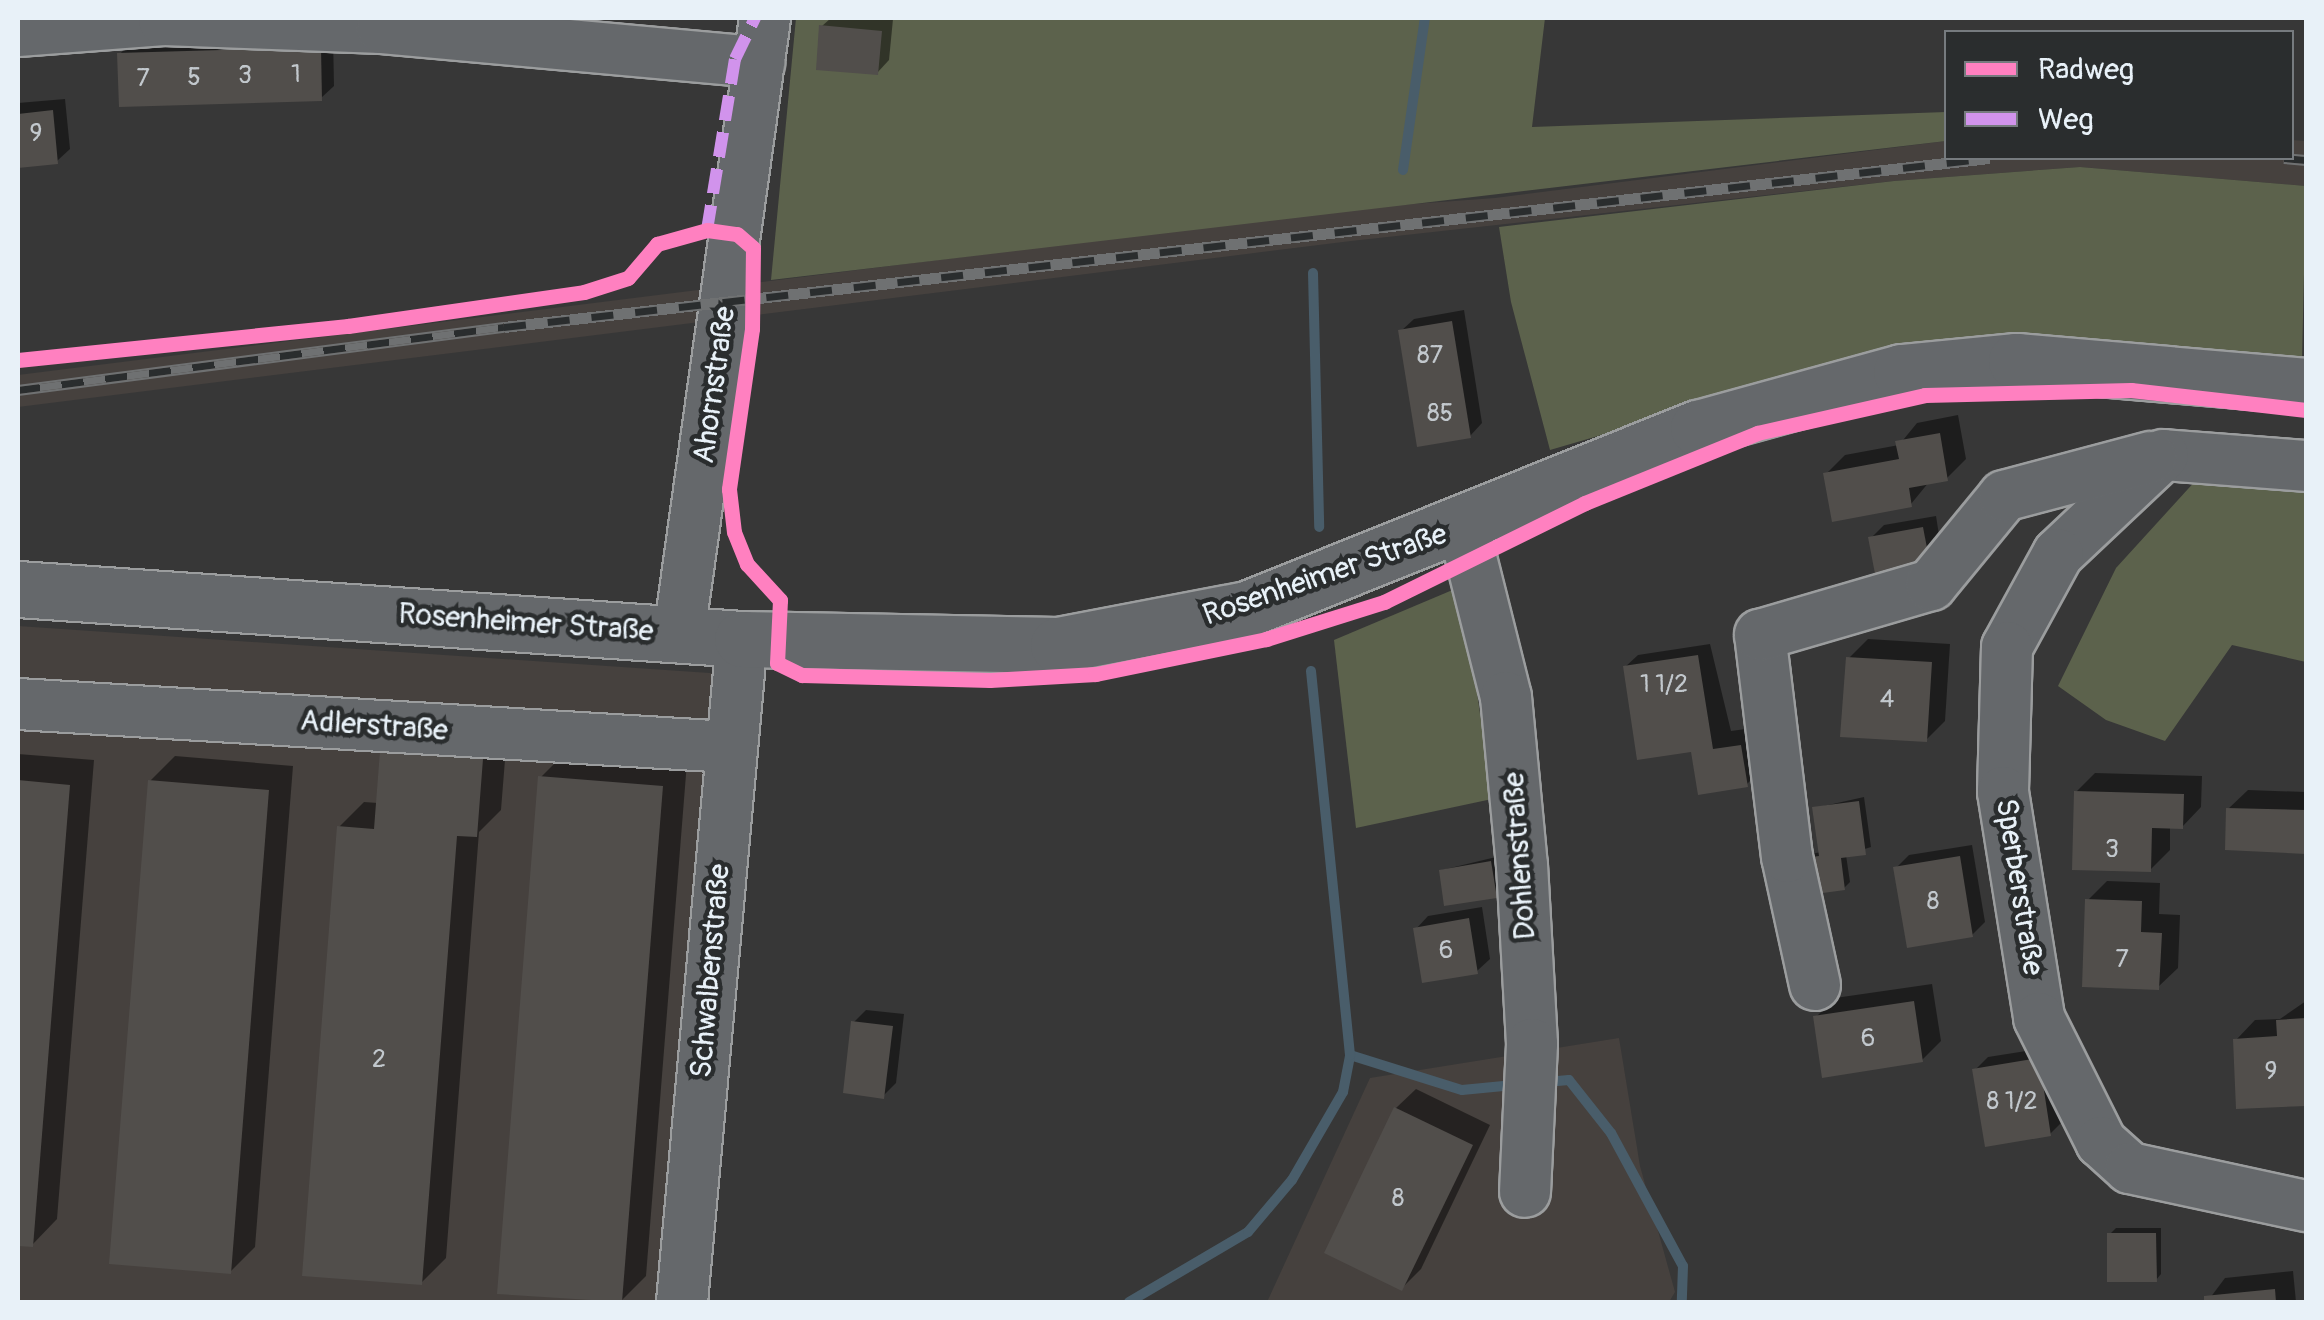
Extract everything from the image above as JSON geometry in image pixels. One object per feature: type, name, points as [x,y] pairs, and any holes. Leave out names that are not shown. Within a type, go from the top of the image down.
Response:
[{"type":"main road","name":"Rosenheimer Straße","points":[[18,589],[742,639],[966,648],[1058,645],[1159,630],[1247,609],[1463,526],[1698,428],[1900,372],[2016,361],[2306,386]]},
{"type":"street","points":[[18,31],[164,20],[762,40]]},
{"type":"street","name":"Ahornstraße","points":[[679,634],[762,40]]},
{"type":"street","points":[[1815,985],[1787,857],[1760,635],[1931,585],[2004,496],[2164,455],[2306,466]]},
{"type":"street","name":"Sperberstraße","points":[[2164,455],[2058,554],[2007,647],[2003,792],[2039,1018],[2101,1142],[2130,1168],[2306,1206]]},
{"type":"street","name":"Dohlenstraße","points":[[1463,526],[1506,697],[1522,865],[1532,1044],[1525,1192]]},
{"type":"street","name":"Schwalbenstraße","points":[[682,1302],[742,639]]},
{"type":"street","name":"Adlerstraße","points":[[18,704],[730,748]]},
{"type":"shaded area","points":[[2294,140],[2306,141],[2306,186],[2080,167],[1894,181],[1351,241],[18,407],[18,375],[1345,209],[1495,198],[1944,141],[1944,160],[2294,160]]},
{"type":"shaded area","points":[[18,626],[739,675],[679,1302],[18,1302]]},
{"type":"shaded area","points":[[1619,1038],[1640,1166],[1675,1292],[1669,1302],[1267,1302],[1370,1078]]},
{"type":"green space","points":[[796,18],[1545,18],[1532,127],[1944,112],[1944,141],[771,280]]},
{"type":"green space","points":[[2080,167],[2306,186],[2302,361],[1646,422],[1550,450],[1511,302],[1499,227],[1894,181]]},
{"type":"green space","points":[[2198,478],[2306,487],[2306,662],[2232,645],[2165,741],[2106,720],[2058,686],[2116,568]]},
{"type":"green space","points":[[1462,586],[1492,799],[1356,828],[1334,640]]},
{"type":"building","points":[[819,25],[882,31],[878,75],[816,70]]},
{"type":"building","points":[[321,47],[322,101],[119,107],[117,53]]},
{"type":"building","points":[[53,110],[58,164],[18,168],[18,114]]},
{"type":"building","points":[[1452,321],[1471,438],[1417,447],[1398,330]]},
{"type":"building","points":[[1940,433],[1948,481],[1909,488],[1912,507],[1832,522],[1823,473],[1899,459],[1895,441]]},
{"type":"building","points":[[1923,527],[1931,569],[1876,579],[1868,537]]},
{"type":"building","points":[[1698,655],[1713,749],[1741,745],[1748,787],[1698,795],[1691,752],[1637,760],[1623,666]]},
{"type":"building","points":[[1846,657],[1932,662],[1927,742],[1840,737]]},
{"type":"building","points":[[380,751],[483,759],[477,837],[457,836],[422,1285],[302,1276],[337,826],[374,829]]},
{"type":"building","points":[[538,776],[663,786],[622,1302],[497,1294]]},
{"type":"building","points":[[18,780],[70,785],[33,1247],[18,1246]]},
{"type":"building","points":[[148,780],[269,790],[231,1274],[109,1264]]},
{"type":"building","points":[[2074,791],[2184,794],[2183,829],[2152,828],[2151,872],[2072,870]]},
{"type":"building","points":[[1859,801],[1866,855],[1841,858],[1845,890],[1808,895],[1803,858],[1819,856],[1812,807]]},
{"type":"building","points":[[2226,808],[2306,810],[2306,854],[2225,850]]},
{"type":"building","points":[[1960,856],[1973,937],[1907,948],[1893,867]]},
{"type":"building","points":[[1491,861],[1497,898],[1444,906],[1439,870]]},
{"type":"building","points":[[2085,899],[2142,901],[2141,932],[2162,933],[2159,990],[2082,987]]},
{"type":"building","points":[[1469,918],[1478,974],[1422,983],[1413,928]]},
{"type":"building","points":[[1914,1001],[1923,1062],[1822,1078],[1813,1016]]},
{"type":"building","points":[[2306,1018],[2306,1106],[2236,1109],[2233,1039],[2277,1036],[2276,1020]]},
{"type":"building","points":[[851,1021],[893,1026],[884,1099],[843,1093]]},
{"type":"building","points":[[2039,1058],[2051,1136],[1985,1147],[1972,1069]]},
{"type":"building","points":[[1394,1107],[1473,1145],[1402,1291],[1324,1253]]},
{"type":"building","points":[[2107,1233],[2156,1233],[2157,1282],[2107,1282]]},
{"type":"building","points":[[2275,1289],[2276,1302],[2204,1302],[2204,1296]]},
{"type":"waterway","points":[[1403,170],[1425,18]]},
{"type":"waterway","points":[[1313,273],[1319,527]]},
{"type":"waterway","points":[[1129,1302],[1248,1232],[1292,1180],[1343,1092],[1350,1055],[1311,671]]},
{"type":"waterway","points":[[1350,1055],[1462,1090],[1514,1085]]},
{"type":"waterway","points":[[1546,1082],[1569,1080],[1611,1133],[1683,1266],[1682,1302]]},
{"type":"railway","points":[[2294,159],[2306,160]]},
{"type":"railway","points":[[18,390],[504,327],[1971,160]]},
{"type":"marked path","points":[[707,230],[735,59],[755,18]]},
{"type":"cycle path","points":[[18,360],[348,326],[584,292],[628,278],[657,244],[707,230],[737,234],[753,248],[752,329],[729,489],[734,532],[747,564],[780,600],[777,663],[802,675],[990,680],[1096,674],[1266,639],[1384,602],[1585,503],[1757,433],[1925,395],[2131,390],[2306,410]]}]
